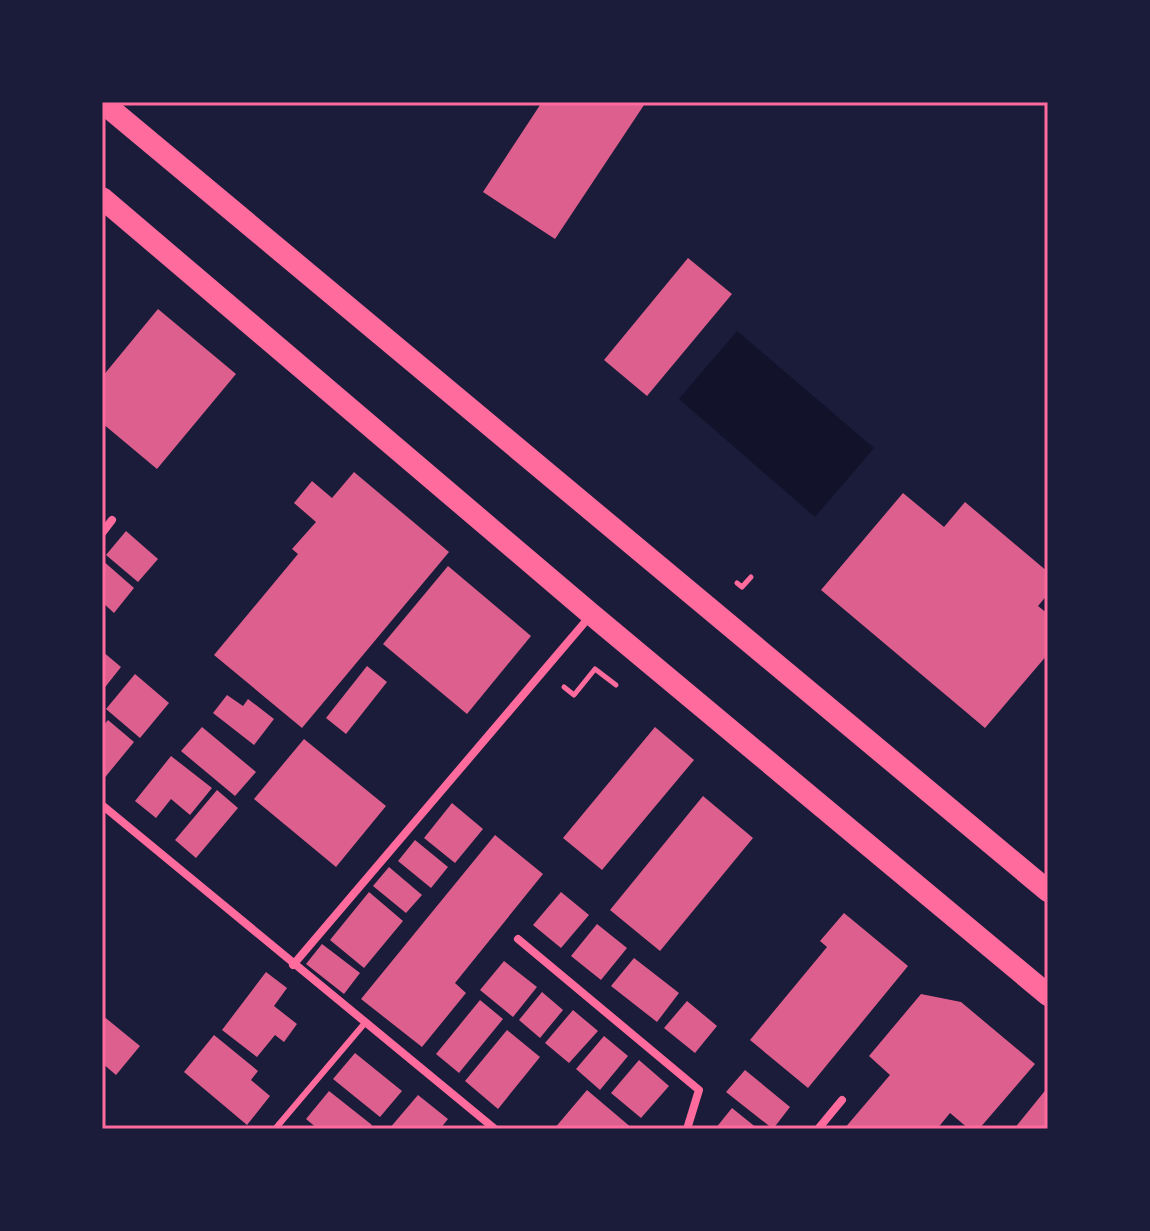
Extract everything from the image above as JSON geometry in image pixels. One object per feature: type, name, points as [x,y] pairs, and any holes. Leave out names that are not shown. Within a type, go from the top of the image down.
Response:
[{"type":"highway","points":[[102,102],[1048,891]]},
{"type":"highway","points":[[102,198],[591,614],[1048,995]]},
{"type":"street","points":[[102,533],[112,520]]},
{"type":"street","points":[[293,965],[591,614]]},
{"type":"street","points":[[102,805],[495,1129]]},
{"type":"street","points":[[518,939],[699,1090],[687,1129]]},
{"type":"street","points":[[818,1129],[842,1100]]},
{"type":"lane","points":[[275,1129],[364,1024]]},
{"type":"path","points":[[742,587],[751,577]]},
{"type":"path","points":[[560,683],[574,695],[595,669],[617,686]]},
{"type":"shaded area","points":[[737,331],[874,448],[815,517],[679,399]]},
{"type":"building","points":[[542,102],[646,102],[555,239],[483,192]]},
{"type":"building","points":[[688,258],[732,294],[647,396],[604,360]]},
{"type":"building","points":[[158,309],[236,374],[157,469],[102,423],[102,377]]},
{"type":"building","points":[[354,472],[449,552],[302,728],[214,655],[298,554],[292,549],[316,522],[294,503],[312,481],[332,498]]},
{"type":"building","points":[[903,493],[944,527],[965,502],[1048,572],[1048,594],[1038,606],[1048,614],[1048,654],[985,728],[821,590]]},
{"type":"building","points":[[126,531],[158,559],[138,582],[106,555]]},
{"type":"building","points":[[102,560],[134,588],[114,613],[102,602]]},
{"type":"building","points":[[448,566],[531,636],[467,714],[383,644]]},
{"type":"building","points":[[102,651],[121,667],[102,691]]},
{"type":"building","points":[[367,666],[387,682],[346,734],[326,718]]},
{"type":"building","points":[[135,674],[169,703],[140,738],[106,709]]},
{"type":"building","points":[[227,695],[243,706],[248,699],[274,719],[254,745],[213,713]]},
{"type":"building","points":[[108,720],[134,742],[102,781],[102,727]]},
{"type":"building","points":[[202,727],[256,772],[235,796],[181,751]]},
{"type":"building","points":[[655,727],[694,760],[602,870],[563,838]]},
{"type":"building","points":[[304,739],[386,806],[336,867],[254,799]]},
{"type":"building","points":[[171,756],[212,788],[190,815],[171,799],[156,818],[135,801]]},
{"type":"building","points":[[217,790],[238,808],[196,858],[175,840]]},
{"type":"building","points":[[703,796],[753,838],[660,951],[610,910]]},
{"type":"building","points":[[452,803],[483,829],[455,863],[424,838]]},
{"type":"building","points":[[495,835],[543,874],[455,983],[466,993],[422,1047],[361,999]]},
{"type":"building","points":[[415,840],[448,867],[431,888],[398,861]]},
{"type":"building","points":[[389,867],[422,895],[406,913],[373,886]]},
{"type":"building","points":[[369,892],[403,921],[364,968],[330,940]]},
{"type":"building","points":[[561,892],[589,915],[561,948],[533,925]]},
{"type":"building","points":[[844,913],[908,966],[808,1088],[750,1040],[827,947],[820,941]]},
{"type":"building","points":[[597,924],[627,948],[601,980],[571,956]]},
{"type":"building","points":[[322,944],[360,973],[344,994],[306,964]]},
{"type":"building","points":[[634,958],[679,993],[657,1022],[611,986]]},
{"type":"building","points":[[504,961],[537,987],[513,1017],[480,990]]},
{"type":"building","points":[[266,972],[287,988],[274,1006],[297,1024],[284,1042],[275,1035],[257,1057],[222,1030]]},
{"type":"building","points":[[542,992],[563,1010],[540,1038],[519,1020]]},
{"type":"building","points":[[921,994],[961,1002],[1035,1064],[979,1129],[969,1129],[950,1113],[937,1129],[844,1129],[890,1075],[869,1056]]},
{"type":"building","points":[[480,1000],[503,1019],[459,1073],[436,1054]]},
{"type":"building","points":[[687,1001],[717,1026],[695,1053],[664,1028]]},
{"type":"building","points":[[573,1010],[598,1031],[569,1063],[545,1043]]},
{"type":"building","points":[[102,1015],[140,1046],[116,1075],[102,1063]]},
{"type":"building","points":[[507,1030],[540,1057],[498,1109],[465,1081]]},
{"type":"building","points":[[214,1035],[258,1071],[251,1080],[270,1096],[247,1125],[184,1072]]},
{"type":"building","points":[[604,1036],[628,1056],[600,1090],[576,1069]]},
{"type":"building","points":[[355,1053],[402,1091],[380,1117],[333,1079]]},
{"type":"building","points":[[639,1060],[669,1086],[641,1118],[611,1093]]},
{"type":"building","points":[[745,1070],[790,1107],[773,1129],[726,1092]]},
{"type":"building","points":[[1048,1087],[1048,1129],[1014,1129]]},
{"type":"building","points":[[587,1090],[633,1129],[554,1129]]},
{"type":"building","points":[[329,1091],[372,1125],[368,1129],[318,1129],[306,1119]]},
{"type":"building","points":[[418,1095],[448,1119],[440,1129],[389,1129]]},
{"type":"building","points":[[732,1108],[758,1129],[715,1129]]}]
